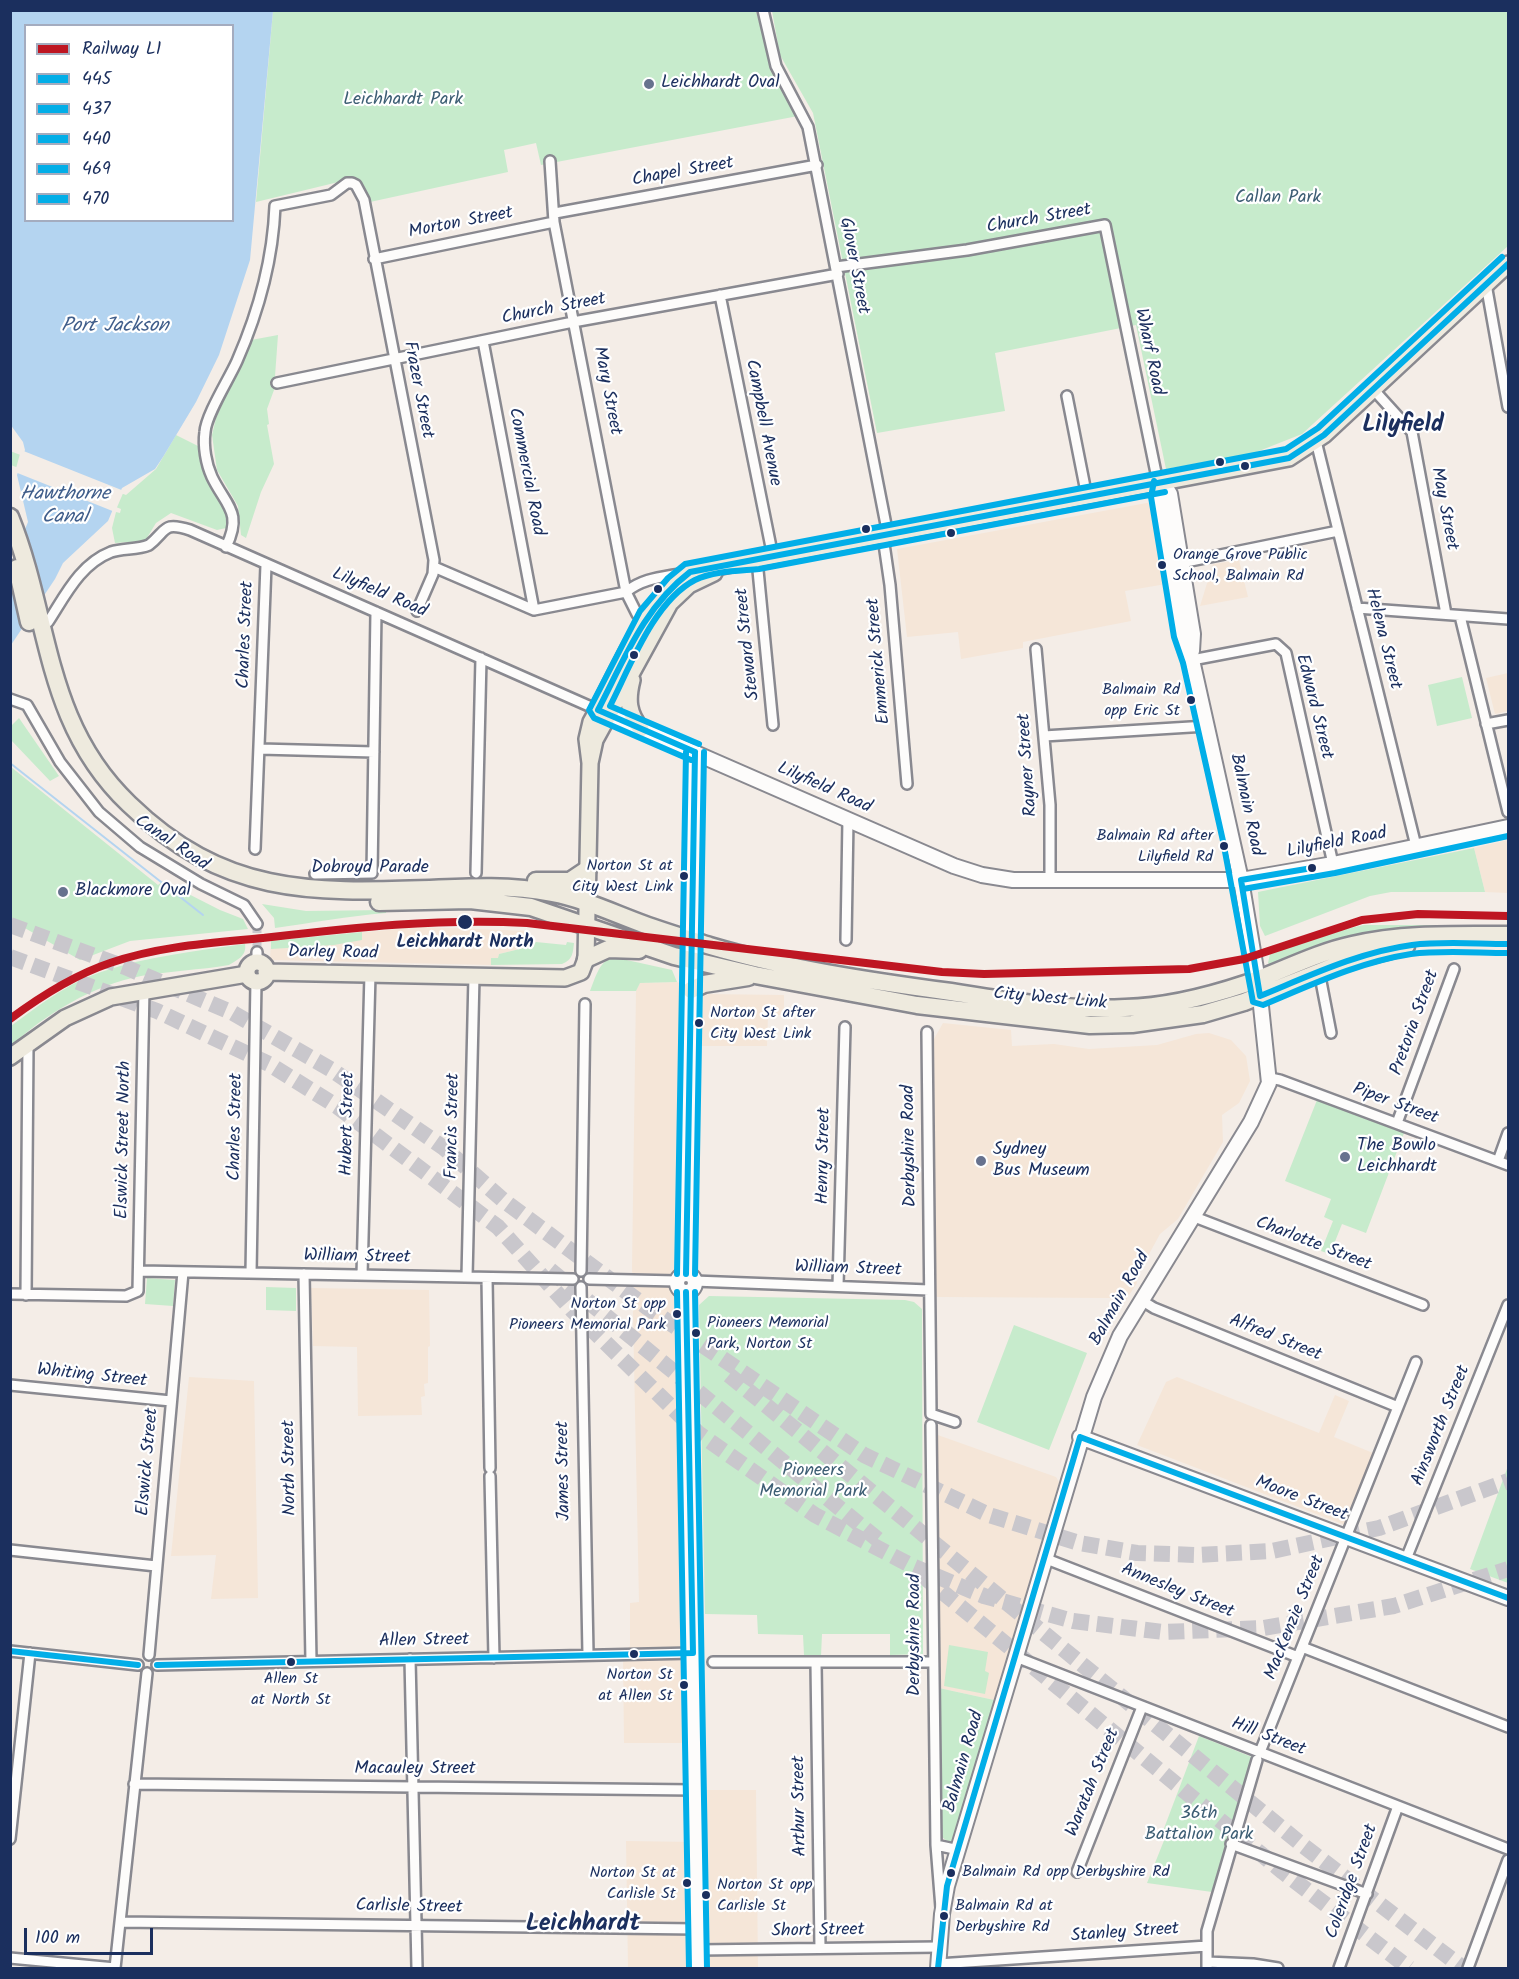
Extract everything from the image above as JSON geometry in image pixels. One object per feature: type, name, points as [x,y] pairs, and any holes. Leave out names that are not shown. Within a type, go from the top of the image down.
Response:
[{"type":"highway","name":"Dobroyd Parade","points":[[10,517],[27,561],[40,646],[72,725],[105,778],[148,821],[198,856],[256,879],[322,891],[490,886],[555,893],[587,903]]},
{"type":"highway","name":"Dobroyd Parade","points":[[10,547],[40,646],[56,715],[86,769],[105,794],[147,835],[198,868],[235,884],[284,897],[342,903],[498,902],[531,907],[587,924]]},
{"type":"highway","points":[[512,888],[531,881],[570,881],[588,869]]},
{"type":"highway","name":"City West Link","points":[[587,903],[741,955],[869,980],[1031,1004],[1083,1009],[1158,1005],[1199,997],[1258,980],[1352,945],[1417,936],[1509,934]]},
{"type":"highway","name":"City West Link","points":[[587,924],[691,960],[755,975],[917,1005],[1090,1025],[1132,1024],[1176,1019],[1225,1008],[1258,980],[1319,971],[1411,946],[1509,944]]},
{"type":"highway","points":[[582,967],[608,949],[642,951],[652,948]]},
{"type":"highway","points":[[691,990],[704,984],[755,975]]},
{"type":"main road","points":[[641,729],[631,714],[628,704],[635,669],[666,590],[690,572],[1278,461],[1298,453],[1316,441],[1509,264]]},
{"type":"main road","name":"Balmain Road","points":[[938,1966],[942,1914],[959,1850],[1080,1437],[1114,1349],[1141,1300],[1251,1122],[1264,1098],[1270,1078],[1258,980],[1240,880],[1192,660],[1183,636],[1176,564],[1160,496],[1163,483]]},
{"type":"main road","points":[[582,967],[587,924],[590,763],[587,739],[652,623],[670,603],[689,585],[711,574],[757,560]]},
{"type":"main road","points":[[603,712],[635,669]]},
{"type":"main road","name":"Lilyfield Road","points":[[603,712],[982,875],[1013,880],[1240,880],[1333,864],[1509,827]]},
{"type":"main road","points":[[695,752],[686,1282],[698,1968]]},
{"type":"main road","name":"Darley Road","points":[[10,1058],[65,1017],[122,993],[257,969],[565,978],[582,967]]},
{"type":"main road","name":"Moore Street","points":[[1080,1437],[1509,1598]]},
{"type":"street","name":"Glover Street","points":[[763,10],[776,66],[805,117],[817,165],[886,536]]},
{"type":"street","name":"Mary Street","points":[[550,161],[555,218],[573,322],[626,592],[637,614],[652,623]]},
{"type":"street","name":"Chapel Street","points":[[555,218],[817,165]]},
{"type":"street","name":"Frazer Street","points":[[226,547],[234,531],[233,515],[211,475],[204,443],[205,429],[238,358],[258,298],[272,245],[275,206],[331,195],[347,183],[356,185],[361,192],[433,570]]},
{"type":"street","name":"Morton Street","points":[[374,258],[555,218]]},
{"type":"street","name":"Church Street","points":[[277,382],[837,271],[1106,225]]},
{"type":"street","name":"Wharf Road","points":[[1106,225],[1155,469],[1163,483]]},
{"type":"street","points":[[1486,284],[1509,407]]},
{"type":"street","name":"Campbell Avenue","points":[[720,295],[773,557]]},
{"type":"street","name":"Commercial Road","points":[[483,342],[534,609]]},
{"type":"street","name":"May Street","points":[[1373,389],[1412,432],[1446,614]]},
{"type":"street","points":[[1067,396],[1087,497]]},
{"type":"street","name":"Helena Street","points":[[1316,441],[1416,846]]},
{"type":"street","name":"Lilyfield Road","points":[[48,622],[88,566],[114,551],[149,545],[164,528],[181,528],[603,712]]},
{"type":"street","points":[[1176,564],[1338,531]]},
{"type":"street","name":"Emmerick Street","points":[[886,536],[907,784]]},
{"type":"street","name":"Steward Street","points":[[757,560],[773,725]]},
{"type":"street","name":"Charles Street","points":[[255,849],[266,565]]},
{"type":"street","points":[[417,611],[433,570],[534,609],[626,592],[634,585],[653,579],[690,572]]},
{"type":"street","points":[[1357,608],[1509,619]]},
{"type":"street","points":[[315,873],[372,873],[376,612]]},
{"type":"street","points":[[1460,616],[1509,812]]},
{"type":"street","name":"Edward Street","points":[[1192,660],[1276,644],[1286,653],[1333,864]]},
{"type":"street","name":"Rayner Street","points":[[1036,649],[1050,805],[1050,880]]},
{"type":"street","points":[[476,873],[481,658]]},
{"type":"street","name":"Canal Road","points":[[10,699],[27,705],[60,762],[99,812],[140,847],[201,884],[244,905],[257,924]]},
{"type":"street","points":[[1486,724],[1509,720]]},
{"type":"street","points":[[1044,736],[1207,726]]},
{"type":"street","points":[[260,748],[374,752]]},
{"type":"street","points":[[846,940],[848,819]]},
{"type":"street","name":"Charles Street","points":[[251,1273],[257,969]]},
{"type":"street","name":"Pretoria Street","points":[[1397,1123],[1454,969]]},
{"type":"street","points":[[1319,971],[1331,1033]]},
{"type":"street","name":"Hubert Street","points":[[362,1275],[370,974]]},
{"type":"street","name":"Francis Street","points":[[467,1277],[474,976]]},
{"type":"street","name":"Elswick Street North","points":[[26,1295],[126,1296],[138,1291],[144,989]]},
{"type":"street","points":[[581,1271],[574,1274],[575,1284],[585,1283],[585,1273],[581,1271],[585,1004]]},
{"type":"street","name":"Henry Street","points":[[838,1286],[845,1027]]},
{"type":"street","name":"Derbyshire Road","points":[[927,1032],[931,1414],[955,1422]]},
{"type":"street","points":[[10,1294],[26,1295],[28,1044]]},
{"type":"street","name":"Piper Street","points":[[1270,1078],[1509,1165]]},
{"type":"street","points":[[1498,1161],[1509,1133]]},
{"type":"street","name":"Charlotte Street","points":[[1192,1216],[1423,1305]]},
{"type":"street","name":"William Street","points":[[140,1271],[573,1279]]},
{"type":"street","name":"Elswick Street","points":[[148,1655],[183,1272]]},
{"type":"street","name":"North Street","points":[[304,1274],[311,1661]]},
{"type":"street","points":[[487,1278],[494,1658]]},
{"type":"street","name":"William Street","points":[[585,1283],[686,1282],[929,1290]]},
{"type":"street","name":"James Street","points":[[585,1283],[588,1654]]},
{"type":"street","name":"Alfred Street","points":[[1141,1300],[1154,1308],[1398,1407]]},
{"type":"street","name":"Ainsworth Street","points":[[1406,1559],[1509,1305]]},
{"type":"street","name":"MacKenzie Street","points":[[1207,1965],[1208,1931],[1259,1756],[1416,1362]]},
{"type":"street","name":"Whiting Street","points":[[10,1385],[171,1401]]},
{"type":"street","name":"Derbyshire Road","points":[[932,1425],[936,1845],[937,1882],[942,1914]]},
{"type":"street","points":[[10,1550],[156,1566]]},
{"type":"street","name":"Annesley Street","points":[[1044,1558],[1298,1658]]},
{"type":"street","points":[[1302,1647],[1509,1727]]},
{"type":"street","points":[[10,1652],[138,1665]]},
{"type":"street","points":[[10,1839],[30,1653]]},
{"type":"street","name":"Allen Street","points":[[156,1665],[693,1653]]},
{"type":"street","points":[[148,1655],[154,1658],[156,1665],[154,1670],[147,1673],[141,1671],[138,1665],[140,1659],[148,1655]]},
{"type":"street","name":"Hill Street","points":[[1016,1657],[1259,1756],[1509,1849]]},
{"type":"street","points":[[410,1659],[417,1968]]},
{"type":"street","points":[[712,1662],[933,1662]]},
{"type":"street","name":"Arthur Street","points":[[816,1663],[820,1948]]},
{"type":"street","points":[[10,1959],[115,1968],[147,1673]]},
{"type":"street","name":"Waratah Street","points":[[1077,1872],[1142,1707]]},
{"type":"street","name":"Macauley Street","points":[[134,1784],[695,1790]]},
{"type":"street","name":"Coleridge Street","points":[[1339,1968],[1398,1806]]},
{"type":"street","points":[[1232,1844],[1367,1894]]},
{"type":"street","points":[[936,1845],[959,1850]]},
{"type":"street","points":[[1468,1968],[1509,1860]]},
{"type":"street","name":"Carlisle Street","points":[[120,1922],[698,1929]]},
{"type":"street","name":"Stanley Street","points":[[938,1966],[1207,1946]]},
{"type":"street","name":"Short Street","points":[[698,1950],[939,1947]]},
{"type":"street","points":[[1207,1965],[1253,1964],[1278,1968]]},
{"type":"shaded area","points":[[1152,502],[1166,584],[1125,591],[1131,621],[1023,642],[1023,648],[961,659],[958,632],[907,637],[897,549]]},
{"type":"shaded area","points":[[1239,560],[1248,597],[1200,606],[1213,564]]},
{"type":"shaded area","points":[[1508,673],[1508,711],[1495,714],[1486,678]]},
{"type":"shaded area","points":[[1508,840],[1508,893],[1485,892],[1474,848]]},
{"type":"shaded area","points":[[421,927],[530,931],[532,946],[499,954],[498,958],[491,958],[491,965],[270,960],[271,941]]},
{"type":"shaded area","points":[[677,982],[703,994],[784,995],[784,1015],[768,1015],[767,1046],[690,1046],[680,1276],[677,1283],[680,1289],[694,1743],[624,1743],[623,1654],[630,1646],[630,1603],[639,1602],[632,1267],[636,991],[640,983]]},
{"type":"shaded area","points":[[943,1023],[1011,1030],[1012,1046],[1054,1044],[1089,1049],[1157,1045],[1196,1034],[1209,1033],[1231,1040],[1246,1056],[1250,1081],[1239,1103],[1222,1115],[1223,1142],[1178,1219],[1160,1234],[1142,1267],[1134,1272],[1137,1283],[1122,1306],[1111,1298],[936,1297],[934,1039]]},
{"type":"shaded area","points":[[311,1288],[429,1290],[428,1383],[424,1384],[425,1396],[421,1397],[422,1415],[358,1416],[357,1347],[313,1346]]},
{"type":"shaded area","points":[[189,1377],[254,1381],[258,1598],[211,1599],[216,1555],[171,1556]]},
{"type":"shaded area","points":[[1177,1377],[1319,1433],[1335,1395],[1349,1401],[1334,1437],[1373,1453],[1345,1525],[1137,1445],[1166,1382]]},
{"type":"shaded area","points":[[935,1434],[1056,1477],[1059,1482],[994,1700],[939,1688]]},
{"type":"shaded area","points":[[695,1790],[756,1790],[758,1968],[628,1968],[626,1841],[696,1842]]},
{"type":"green space","name":"Leichhardt Park","points":[[273,11],[756,11],[771,66],[798,116],[541,165],[536,143],[504,150],[508,172],[370,202],[355,178],[256,202]]},
{"type":"green space","name":"Callan Park","points":[[772,11],[1508,11],[1508,246],[1302,434],[1254,453],[1166,469],[1136,325],[995,353],[1005,411],[877,433],[813,113],[780,55]]},
{"type":"green space","points":[[278,335],[274,390],[267,409],[269,424],[267,425],[274,464],[261,492],[246,538],[241,535],[238,506],[217,470],[212,435],[216,418],[251,340]]},
{"type":"green space","points":[[176,435],[198,446],[204,467],[226,512],[229,522],[226,528],[217,530],[171,513],[156,523],[145,541],[115,543],[112,528],[116,512],[120,513],[121,509],[11,465],[10,451],[126,495],[156,469]]},
{"type":"green space","points":[[1462,677],[1472,718],[1437,726],[1428,685]]},
{"type":"green space","points":[[19,718],[59,776],[50,781],[11,740],[11,726]]},
{"type":"green space","points":[[11,767],[158,885],[163,881],[243,919],[248,929],[130,941],[80,960],[11,920]]},
{"type":"green space","points":[[1474,848],[1485,892],[1391,892],[1370,896],[1265,936],[1260,926],[1258,892]]},
{"type":"green space","points":[[262,904],[306,911],[386,910],[386,913],[275,928],[274,918]]},
{"type":"green space","points":[[1364,925],[1508,925],[1508,928],[1421,928],[1384,931],[1272,967],[1268,963],[1270,954],[1328,933]]},
{"type":"green space","points":[[362,932],[362,940],[334,945],[271,949],[271,941]]},
{"type":"green space","points":[[536,942],[566,945],[567,942],[574,943],[572,955],[562,964],[491,965],[491,958],[498,958],[499,954],[532,946]]},
{"type":"green space","points":[[245,944],[243,955],[229,965],[141,976],[106,986],[55,1012],[11,1046],[11,1026],[77,982],[119,966]]},
{"type":"green space","points":[[613,957],[672,970],[677,982],[640,983],[636,991],[590,991],[601,966]]},
{"type":"green space","name":"The Bowlo Leichhardt","points":[[1317,1100],[1404,1133],[1366,1233],[1342,1224],[1330,1254],[1321,1251],[1333,1221],[1324,1217],[1331,1199],[1285,1181]]},
{"type":"green space","points":[[147,1278],[175,1280],[173,1306],[145,1304]]},
{"type":"green space","points":[[266,1287],[296,1288],[296,1311],[266,1310]]},
{"type":"green space","name":"Pioneers Memorial Park","points":[[709,1296],[905,1300],[914,1302],[922,1309],[923,1654],[890,1655],[890,1634],[822,1634],[821,1656],[804,1655],[803,1635],[758,1634],[757,1615],[705,1614],[699,1305]]},
{"type":"green space","points":[[1014,1325],[1087,1353],[1049,1450],[977,1422]]},
{"type":"green space","points":[[1508,1466],[1508,1583],[1470,1569]]},
{"type":"green space","points":[[949,1645],[988,1652],[985,1671],[989,1673],[985,1694],[944,1686]]},
{"type":"green space","points":[[939,1688],[994,1700],[956,1835],[954,1840],[948,1842],[942,1837]]},
{"type":"green space","name":"36th Battalion Park","points":[[1199,1736],[1252,1757],[1212,1892],[1147,1883],[1167,1833],[1163,1831]]},
{"type":"water","name":"Port Jackson","points":[[11,11],[273,11],[250,260],[219,355],[196,402],[155,469],[122,488],[108,521],[63,563],[55,579],[11,645],[11,563],[28,522],[17,475],[25,450],[23,442],[10,424]]},
{"type":"pier","points":[[21,450],[124,491],[115,512],[15,472]]},
{"type":"waterway","points":[[10,763],[203,915]]},
{"type":"tunnel","points":[[257,924],[257,952]]},
{"type":"tunnel","points":[[10,925],[125,967],[233,1013],[332,1070],[444,1148],[503,1200],[648,1308],[864,1455],[989,1515],[1079,1543],[1137,1553],[1197,1555],[1272,1551],[1379,1528],[1508,1481]]},
{"type":"tunnel","points":[[10,957],[157,1011],[269,1064],[338,1107],[498,1227],[572,1310],[698,1433],[815,1515],[912,1566],[984,1596],[1073,1621],[1163,1632],[1263,1628],[1394,1606],[1508,1569]]},
{"type":"tunnel","points":[[550,1270],[882,1543]]},
{"type":"tunnel","points":[[729,1375],[1301,1844],[1463,1968]]},
{"type":"tunnel","points":[[923,1576],[1283,1872],[1409,1968]]},
{"type":"rail line","name":"L1","points":[[10,1019],[71,980],[129,957],[205,944],[395,925],[461,922],[527,923],[942,972],[984,974],[1189,969],[1244,959],[1362,920],[1418,914],[1508,916]]},
{"type":"transit line","name":"440","points":[[691,760],[594,718],[589,710],[640,611],[668,578],[685,564],[1286,449],[1318,428],[1502,257]]},
{"type":"transit line","name":"445","points":[[695,752],[598,710],[636,635],[660,601],[690,572],[1289,458],[1324,435],[1508,264]]},
{"type":"transit line","name":"437","points":[[1154,481],[1151,497],[1174,637],[1183,663],[1223,841],[1253,1002],[1263,1005],[1336,975],[1411,954],[1508,953]]},
{"type":"transit line","name":"437","points":[[699,744],[610,706],[655,619],[680,590],[695,580],[718,573],[759,569],[1165,492]]},
{"type":"transit line","name":"440","points":[[677,1274],[686,752]]},
{"type":"transit line","name":"445","points":[[686,1274],[695,752]]},
{"type":"transit line","name":"437","points":[[695,1274],[704,752]]},
{"type":"transit line","name":"437","points":[[1243,889],[1335,873],[1508,836]]},
{"type":"transit line","name":"470","points":[[1312,868],[1241,880],[1260,996],[1334,966],[1392,948],[1436,943],[1508,944]]},
{"type":"transit line","name":"437","points":[[677,1292],[689,1968]]},
{"type":"transit line","name":"445","points":[[686,1292],[693,1653]]},
{"type":"transit line","name":"440","points":[[695,1292],[707,1968]]},
{"type":"transit line","name":"469","points":[[938,1968],[947,1886],[1080,1437],[1508,1598]]},
{"type":"transit line","name":"445","points":[[10,1651],[138,1665]]},
{"type":"transit line","name":"445","points":[[157,1665],[693,1653]]},
{"type":"place","name":"Leichhardt Oval","points":[[649,84]]},
{"type":"place","name":"Orange Grove Public School, Balmain Rd","points":[[1162,565]]},
{"type":"place","name":"Balmain Rd opp Eric St","points":[[1191,700]]},
{"type":"place","name":"Balmain Rd after Lilyfield Rd","points":[[1224,846]]},
{"type":"place","name":"Norton St at City West Link","points":[[684,876]]},
{"type":"place","name":"Blackmore Oval","points":[[63,892]]},
{"type":"place","name":"Leichhardt North","points":[[465,922]]},
{"type":"place","name":"Norton St after City West Link","points":[[699,1023]]},
{"type":"place","name":"The Bowlo Leichhardt","points":[[1345,1157]]},
{"type":"place","name":"Sydney Bus Museum","points":[[981,1161]]},
{"type":"place","name":"Norton St opp Pioneers Memorial Park","points":[[677,1314]]},
{"type":"place","name":"Pioneers Memorial Park, Norton St","points":[[696,1333]]},
{"type":"place","name":"Allen St at North St","points":[[291,1662]]},
{"type":"place","name":"Norton St at Allen St","points":[[684,1685]]},
{"type":"place","name":"Balmain Rd opp Derbyshire Rd","points":[[951,1873]]},
{"type":"place","name":"Norton St at Carlisle St","points":[[687,1883]]},
{"type":"place","name":"Norton St opp Carlisle St","points":[[706,1895]]},
{"type":"place","name":"Balmain Rd at Derbyshire Rd","points":[[944,1916]]},
{"type":"district","name":"Lilyfield","points":[[1403,427]]},
{"type":"district","name":"Leichhardt","points":[[583,1926]]},
{"type":"water label","name":"Hawthorne Canal","points":[[65,508]]}]
